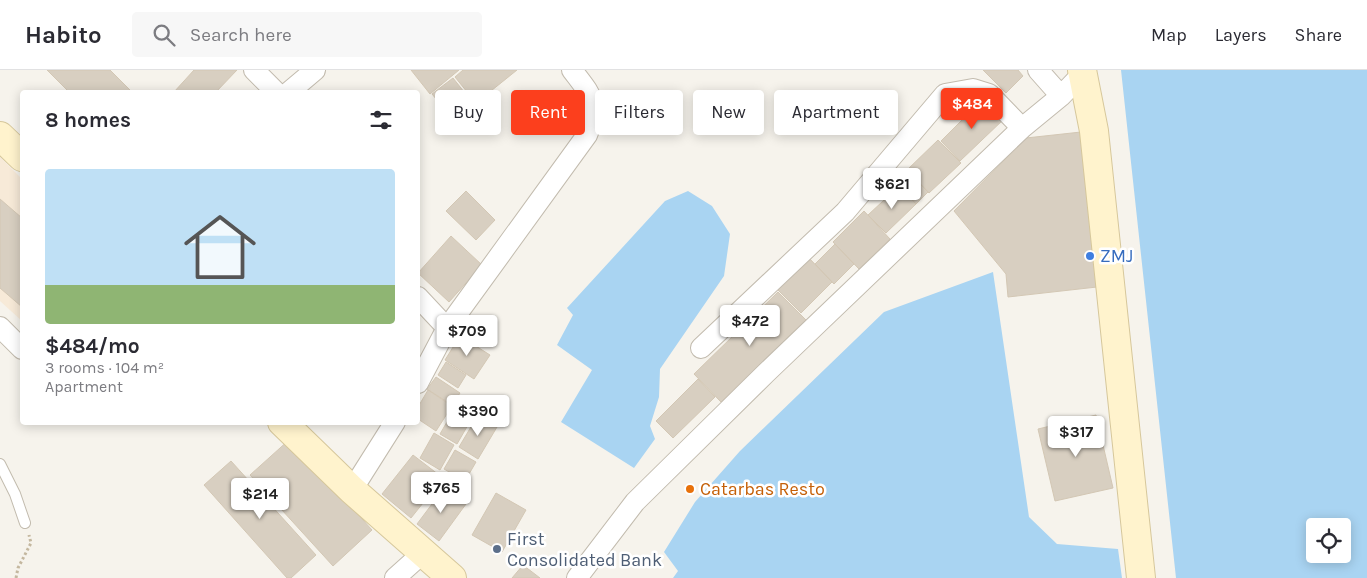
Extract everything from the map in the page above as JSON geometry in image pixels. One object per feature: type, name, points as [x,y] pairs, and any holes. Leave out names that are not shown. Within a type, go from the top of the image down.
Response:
[{"type":"street","points":[[254,70],[274,90]]},
{"type":"street","points":[[291,90],[315,70]]},
{"type":"street","points":[[420,379],[447,328],[587,135],[595,108],[590,95],[572,70]]},
{"type":"street","points":[[1038,70],[1061,96]]},
{"type":"street","points":[[577,578],[635,502],[766,373],[1022,128],[1061,96],[1082,72]]},
{"type":"street","points":[[1082,72],[1094,131],[1141,578]]},
{"type":"street","points":[[701,348],[845,212],[945,94],[973,89],[989,94],[1022,128]]},
{"type":"street","points":[[0,136],[20,156]]},
{"type":"street","points":[[420,299],[447,328]]},
{"type":"street","points":[[0,327],[20,347]]},
{"type":"street","points":[[285,425],[352,490],[452,578]]},
{"type":"street","points":[[352,490],[393,425]]},
{"type":"street","points":[[395,578],[424,552]]},
{"type":"lane","points":[[0,464],[15,494],[25,523]]},
{"type":"path","points":[[16,578],[18,568],[31,543],[25,523]]},
{"type":"shaded area","points":[[0,157],[20,177],[20,319],[0,301]]},
{"type":"water","points":[[1121,70],[1367,70],[1367,578],[1176,578]]},
{"type":"water","points":[[688,191],[712,206],[730,234],[724,276],[660,369],[659,397],[650,426],[655,439],[634,468],[561,422],[592,370],[557,345],[573,315],[567,308],[665,201]]},
{"type":"water","points":[[993,272],[1029,517],[1057,544],[1118,549],[1122,578],[673,578],[678,571],[664,552],[695,502],[740,451],[884,312]]},
{"type":"building","points":[[47,70],[110,70],[130,90],[67,90]]},
{"type":"building","points":[[194,70],[237,70],[218,90],[176,90]]},
{"type":"building","points":[[411,70],[459,70],[430,94]]},
{"type":"building","points":[[463,70],[517,70],[492,90],[466,90],[455,77]]},
{"type":"building","points":[[983,70],[1018,70],[1023,76],[1006,93]]},
{"type":"building","points":[[453,78],[463,90],[437,90]]},
{"type":"building","points":[[984,98],[1004,119],[960,161],[941,141]]},
{"type":"building","points":[[1081,132],[1097,287],[1008,297],[1006,274],[954,211],[1026,138]]},
{"type":"building","points":[[938,140],[961,163],[929,193],[907,170]]},
{"type":"building","points":[[905,168],[928,192],[916,204],[893,180]]},
{"type":"building","points":[[899,186],[916,204],[886,233],[868,215]]},
{"type":"building","points":[[466,191],[495,220],[476,240],[446,211]]},
{"type":"building","points":[[0,199],[20,216],[20,305],[0,288]]},
{"type":"building","points":[[864,211],[890,239],[859,269],[833,242]]},
{"type":"building","points":[[451,236],[482,265],[449,302],[420,275],[420,271]]},
{"type":"building","points":[[835,244],[854,264],[834,284],[815,264]]},
{"type":"building","points":[[808,257],[832,282],[801,313],[776,288]]},
{"type":"building","points":[[778,292],[806,320],[721,402],[694,374]]},
{"type":"building","points":[[460,336],[490,355],[474,379],[445,360]]},
{"type":"building","points":[[446,362],[466,375],[458,388],[438,375]]},
{"type":"building","points":[[436,377],[460,393],[452,405],[427,389]]},
{"type":"building","points":[[698,379],[715,397],[673,438],[656,421]]},
{"type":"building","points":[[428,390],[452,406],[436,431],[420,420],[420,404]]},
{"type":"building","points":[[462,396],[479,406],[457,444],[440,434]]},
{"type":"building","points":[[478,415],[497,427],[478,459],[459,447]]},
{"type":"building","points":[[1096,415],[1113,488],[1055,501],[1038,429]]},
{"type":"building","points":[[434,433],[454,445],[440,470],[420,458]]},
{"type":"building","points":[[290,439],[372,530],[333,566],[250,475]]},
{"type":"building","points":[[455,450],[476,462],[465,481],[444,469]]},
{"type":"building","points":[[413,455],[443,478],[411,518],[382,494]]},
{"type":"building","points":[[231,461],[316,555],[291,578],[287,578],[204,485]]},
{"type":"building","points":[[444,488],[466,504],[439,541],[417,524]]},
{"type":"building","points":[[496,493],[526,510],[502,552],[472,535]]},
{"type":"building","points":[[523,565],[540,578],[512,578]]},
{"type":"place","name":"ZMJ","points":[[1090,256]]},
{"type":"place","name":"Catarbas Resto","points":[[690,489]]},
{"type":"place","name":"First Consolidated Bank","points":[[497,549]]}]
